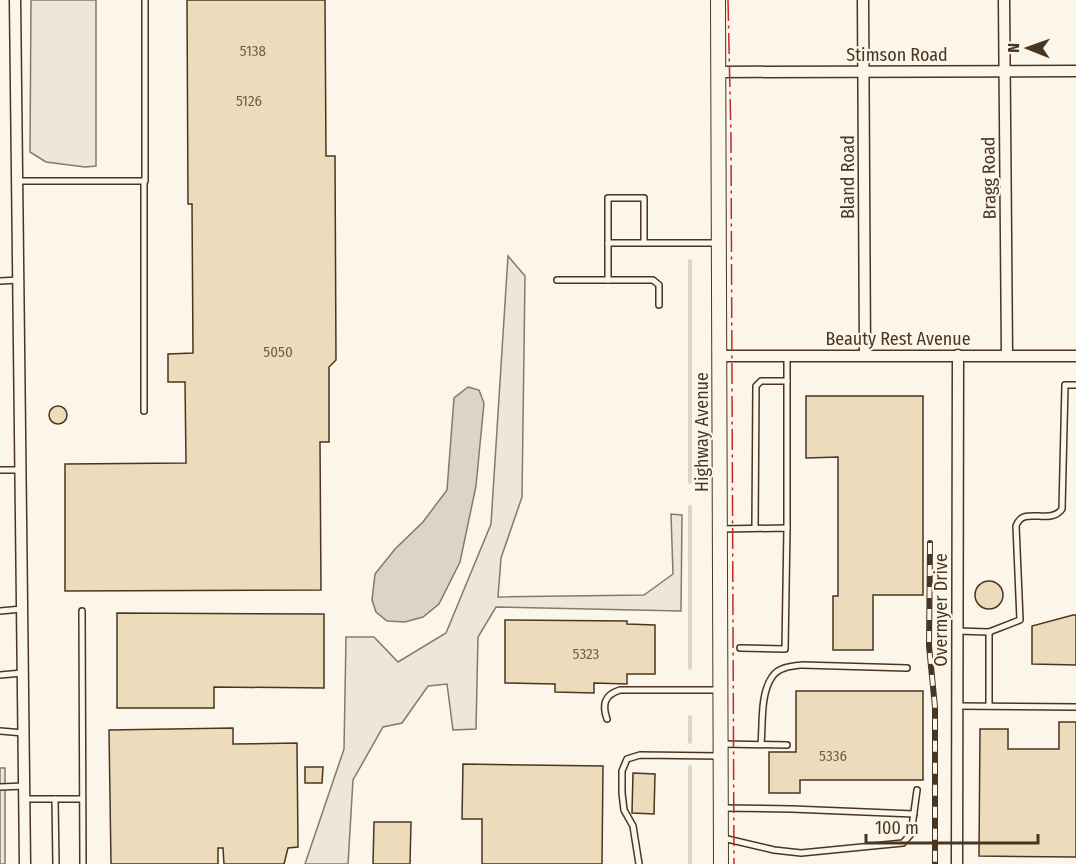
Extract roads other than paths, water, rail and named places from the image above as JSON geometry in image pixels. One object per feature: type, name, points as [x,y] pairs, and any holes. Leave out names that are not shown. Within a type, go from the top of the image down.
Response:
[{"type":"street","points":[[15,0],[26,864]]},
{"type":"street","name":"Highway Avenue","points":[[718,0],[721,864]]},
{"type":"street","name":"Bland Road","points":[[863,0],[865,355]]},
{"type":"street","name":"Bragg Road","points":[[1004,0],[1007,355]]},
{"type":"street","name":"Stimson Road","points":[[718,72],[1076,71]]},
{"type":"street","name":"Overmyer Drive","points":[[957,864],[958,355]]},
{"type":"street","name":"Beauty Rest Avenue","points":[[719,356],[1076,356]]},
{"type":"lane","points":[[144,411],[145,0]]},
{"type":"lane","points":[[18,181],[144,181]]},
{"type":"lane","points":[[608,280],[608,198],[644,198],[644,243]]},
{"type":"lane","points":[[608,243],[720,243]]},
{"type":"lane","points":[[0,281],[19,280]]},
{"type":"lane","points":[[557,280],[653,280],[659,285],[659,305]]},
{"type":"lane","points":[[740,648],[785,649],[787,355]]},
{"type":"lane","points":[[755,528],[756,386],[761,381],[787,381]]},
{"type":"lane","points":[[957,631],[989,632],[1020,620],[1016,526],[1023,516],[1052,516],[1062,509],[1065,385],[1076,385]]},
{"type":"lane","points":[[0,470],[21,470]]},
{"type":"lane","points":[[720,529],[787,528]]},
{"type":"lane","points":[[0,611],[22,609]]},
{"type":"lane","points":[[82,611],[83,864]]},
{"type":"lane","points":[[989,632],[989,706]]},
{"type":"lane","points":[[761,744],[766,691],[772,676],[780,670],[802,664],[907,668]]},
{"type":"lane","points":[[0,675],[23,673]]},
{"type":"lane","points":[[607,719],[604,709],[605,700],[612,692],[620,690],[720,690]]},
{"type":"lane","points":[[957,706],[1076,707]]},
{"type":"lane","points":[[0,731],[24,733]]},
{"type":"lane","points":[[639,864],[633,826],[624,810],[622,793],[622,771],[627,759],[640,755],[721,750],[761,744],[787,745]]},
{"type":"lane","points":[[0,787],[24,786]]},
{"type":"lane","points":[[721,838],[774,850],[801,853],[897,844],[908,839],[911,834],[917,790]]},
{"type":"lane","points":[[24,799],[82,799]]},
{"type":"lane","points":[[55,799],[56,864]]},
{"type":"lane","points":[[721,808],[915,814]]},
{"type":"waterway","points":[[690,261],[690,482]]},
{"type":"waterway","points":[[690,507],[690,668]]},
{"type":"waterway","points":[[690,717],[690,742]]},
{"type":"waterway","points":[[690,767],[690,864]]},
{"type":"railway","points":[[930,543],[929,646],[935,707],[935,864]]}]
